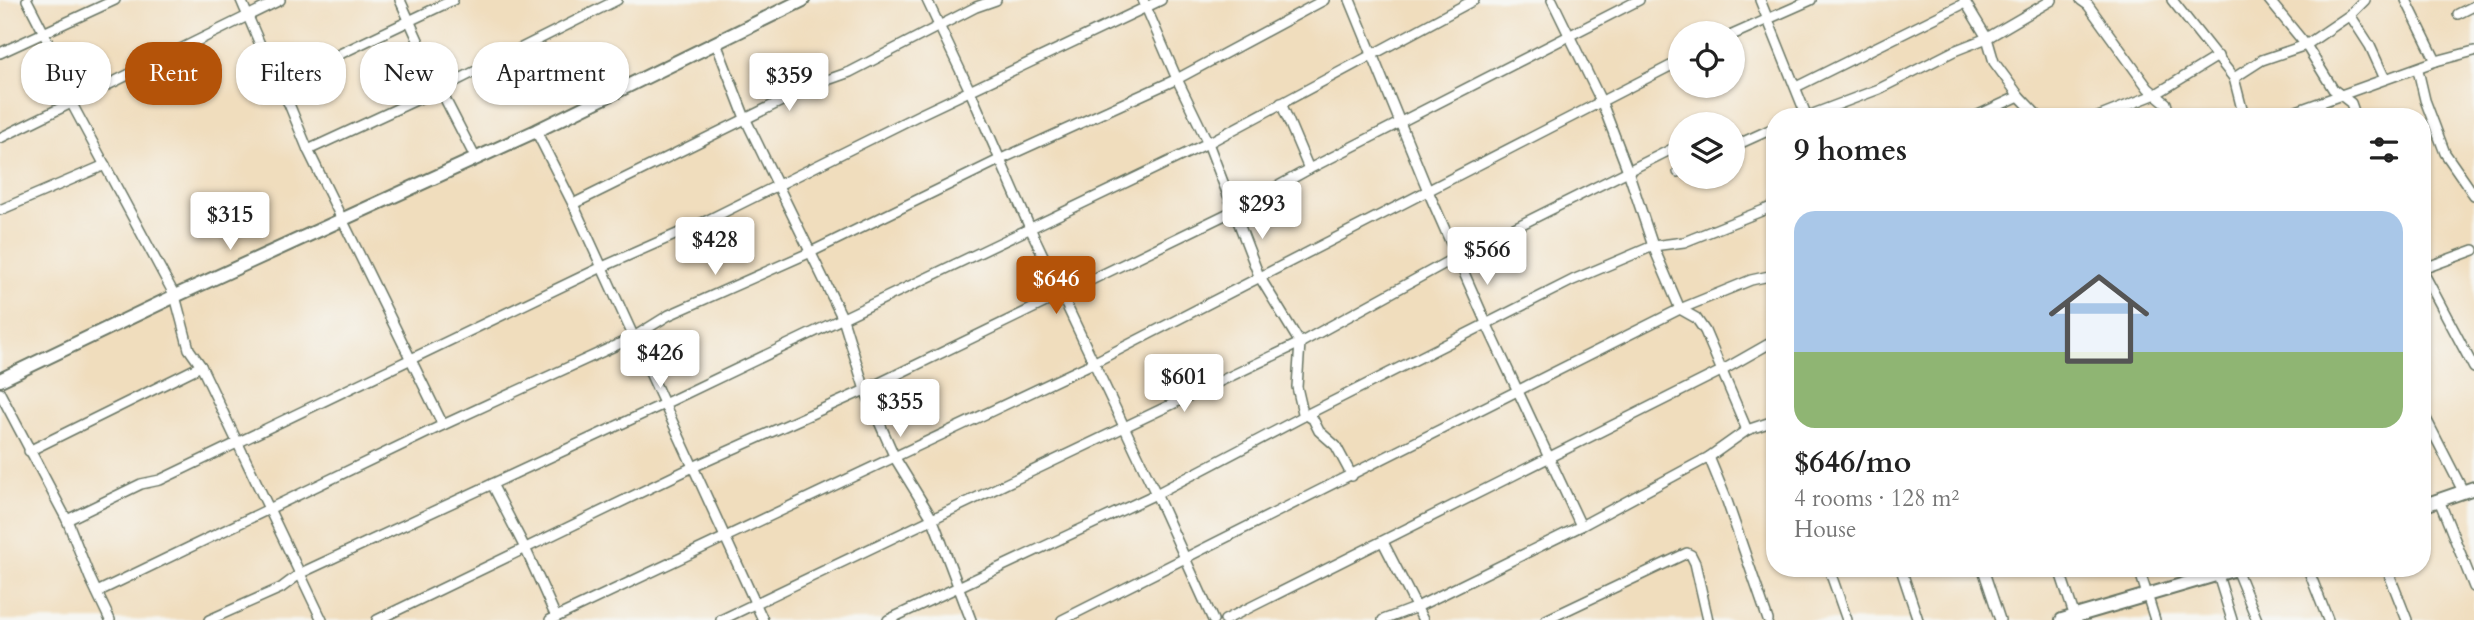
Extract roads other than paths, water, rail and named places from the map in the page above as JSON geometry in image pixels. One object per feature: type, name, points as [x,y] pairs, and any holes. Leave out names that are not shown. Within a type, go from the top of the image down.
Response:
[{"type":"street","points":[[27,0],[48,42]]},
{"type":"street","points":[[0,53],[115,0]]},
{"type":"street","points":[[240,0],[260,42]]},
{"type":"street","points":[[111,84],[280,0]]},
{"type":"street","points":[[400,0],[419,42]]},
{"type":"street","points":[[346,50],[453,0]]},
{"type":"street","points":[[458,80],[617,0]]},
{"type":"street","points":[[0,380],[175,296],[536,131],[803,0]]},
{"type":"street","points":[[927,0],[1213,620]]},
{"type":"street","points":[[573,204],[745,118],[816,84],[850,72],[976,7],[996,0]]},
{"type":"street","points":[[67,520],[141,484],[160,480],[600,268],[704,222],[1144,4],[1161,0]]},
{"type":"street","points":[[97,592],[443,425],[632,338],[668,315],[811,252],[999,160],[1177,79],[1324,0]]},
{"type":"street","points":[[1350,0],[1486,325],[1581,526]]},
{"type":"street","points":[[209,620],[281,588],[300,573],[664,404],[1208,143],[1474,0]]},
{"type":"street","points":[[1552,0],[1602,103],[1653,246],[1680,309],[1696,318],[1705,331],[1747,430]]},
{"type":"street","points":[[377,620],[693,467],[865,390],[1062,295],[1235,210],[1309,169],[1639,0]]},
{"type":"street","points":[[1759,0],[1803,108]]},
{"type":"street","points":[[1745,30],[1811,0]]},
{"type":"street","points":[[1829,108],[1879,89],[1954,51],[1987,38],[2052,0]]},
{"type":"street","points":[[2172,0],[2234,78],[2242,108]]},
{"type":"street","points":[[2269,0],[2306,44],[2324,76],[2353,108]]},
{"type":"street","points":[[2234,78],[2262,60],[2306,44],[2350,15],[2365,0]]},
{"type":"street","points":[[2406,0],[2436,61]]},
{"type":"street","points":[[1796,87],[1965,1],[1987,38],[1994,62],[2030,108]]},
{"type":"street","points":[[2087,2],[2148,88],[2166,103],[2167,108]]},
{"type":"street","points":[[1144,4],[1208,143],[1259,276],[1300,343],[1297,387],[1303,412],[1313,419],[1317,429],[1336,446],[1352,475]]},
{"type":"street","points":[[2458,14],[2474,6]]},
{"type":"street","points":[[2350,15],[2370,46],[2385,79]]},
{"type":"street","points":[[716,43],[745,118],[843,319],[865,390],[895,458],[933,520],[971,620]]},
{"type":"street","points":[[2305,108],[2418,70],[2436,61],[2474,51]]},
{"type":"street","points":[[2121,108],[2156,94],[2218,56]]},
{"type":"street","points":[[492,484],[526,550],[553,619],[1094,363],[1668,67]]},
{"type":"street","points":[[2418,70],[2428,108]]},
{"type":"street","points":[[1993,108],[2019,96]]},
{"type":"street","points":[[1281,103],[1309,169]]},
{"type":"street","points":[[0,138],[70,105]]},
{"type":"street","points":[[73,105],[175,296],[189,349],[201,366],[322,620]]},
{"type":"street","points":[[289,105],[308,150],[443,425]]},
{"type":"street","points":[[308,150],[405,105]]},
{"type":"street","points":[[448,105],[476,159]]},
{"type":"street","points":[[2431,116],[2445,153],[2474,195]]},
{"type":"street","points":[[536,131],[573,204],[763,620]]},
{"type":"street","points":[[1745,141],[1766,132]]},
{"type":"street","points":[[721,620],[1300,343],[1458,256],[1668,151]]},
{"type":"street","points":[[0,210],[105,165]]},
{"type":"street","points":[[888,620],[1156,494],[1573,280],[1653,246],[1684,242],[1766,209]]},
{"type":"street","points":[[2431,266],[2474,250]]},
{"type":"street","points":[[1062,620],[1680,309],[1751,280],[1766,277]]},
{"type":"street","points":[[2431,286],[2474,368]]},
{"type":"street","points":[[1225,620],[1723,370],[1766,346]]},
{"type":"street","points":[[30,451],[201,366]]},
{"type":"street","points":[[0,393],[67,520],[110,620]]},
{"type":"street","points":[[1383,620],[1417,607],[1581,526],[1709,457],[1747,430],[1766,424]]},
{"type":"street","points":[[2431,428],[2469,489],[2431,503]]},
{"type":"street","points":[[1709,457],[1768,620]]},
{"type":"street","points":[[2439,500],[2474,587]]},
{"type":"street","points":[[1382,542],[1423,620]]},
{"type":"street","points":[[1546,620],[1687,554],[1691,555],[1695,563],[1709,620]]},
{"type":"street","points":[[1832,577],[1847,620]]},
{"type":"street","points":[[1904,577],[1918,620]]},
{"type":"street","points":[[1986,577],[2000,620]]},
{"type":"street","points":[[2061,577],[2070,618],[2148,596],[2200,577]]},
{"type":"street","points":[[2142,577],[2155,620]]},
{"type":"street","points":[[2219,577],[2232,620]]},
{"type":"street","points":[[2239,577],[2258,620]]},
{"type":"street","points":[[2311,577],[2328,620]]},
{"type":"street","points":[[2390,577],[2407,620]]}]
